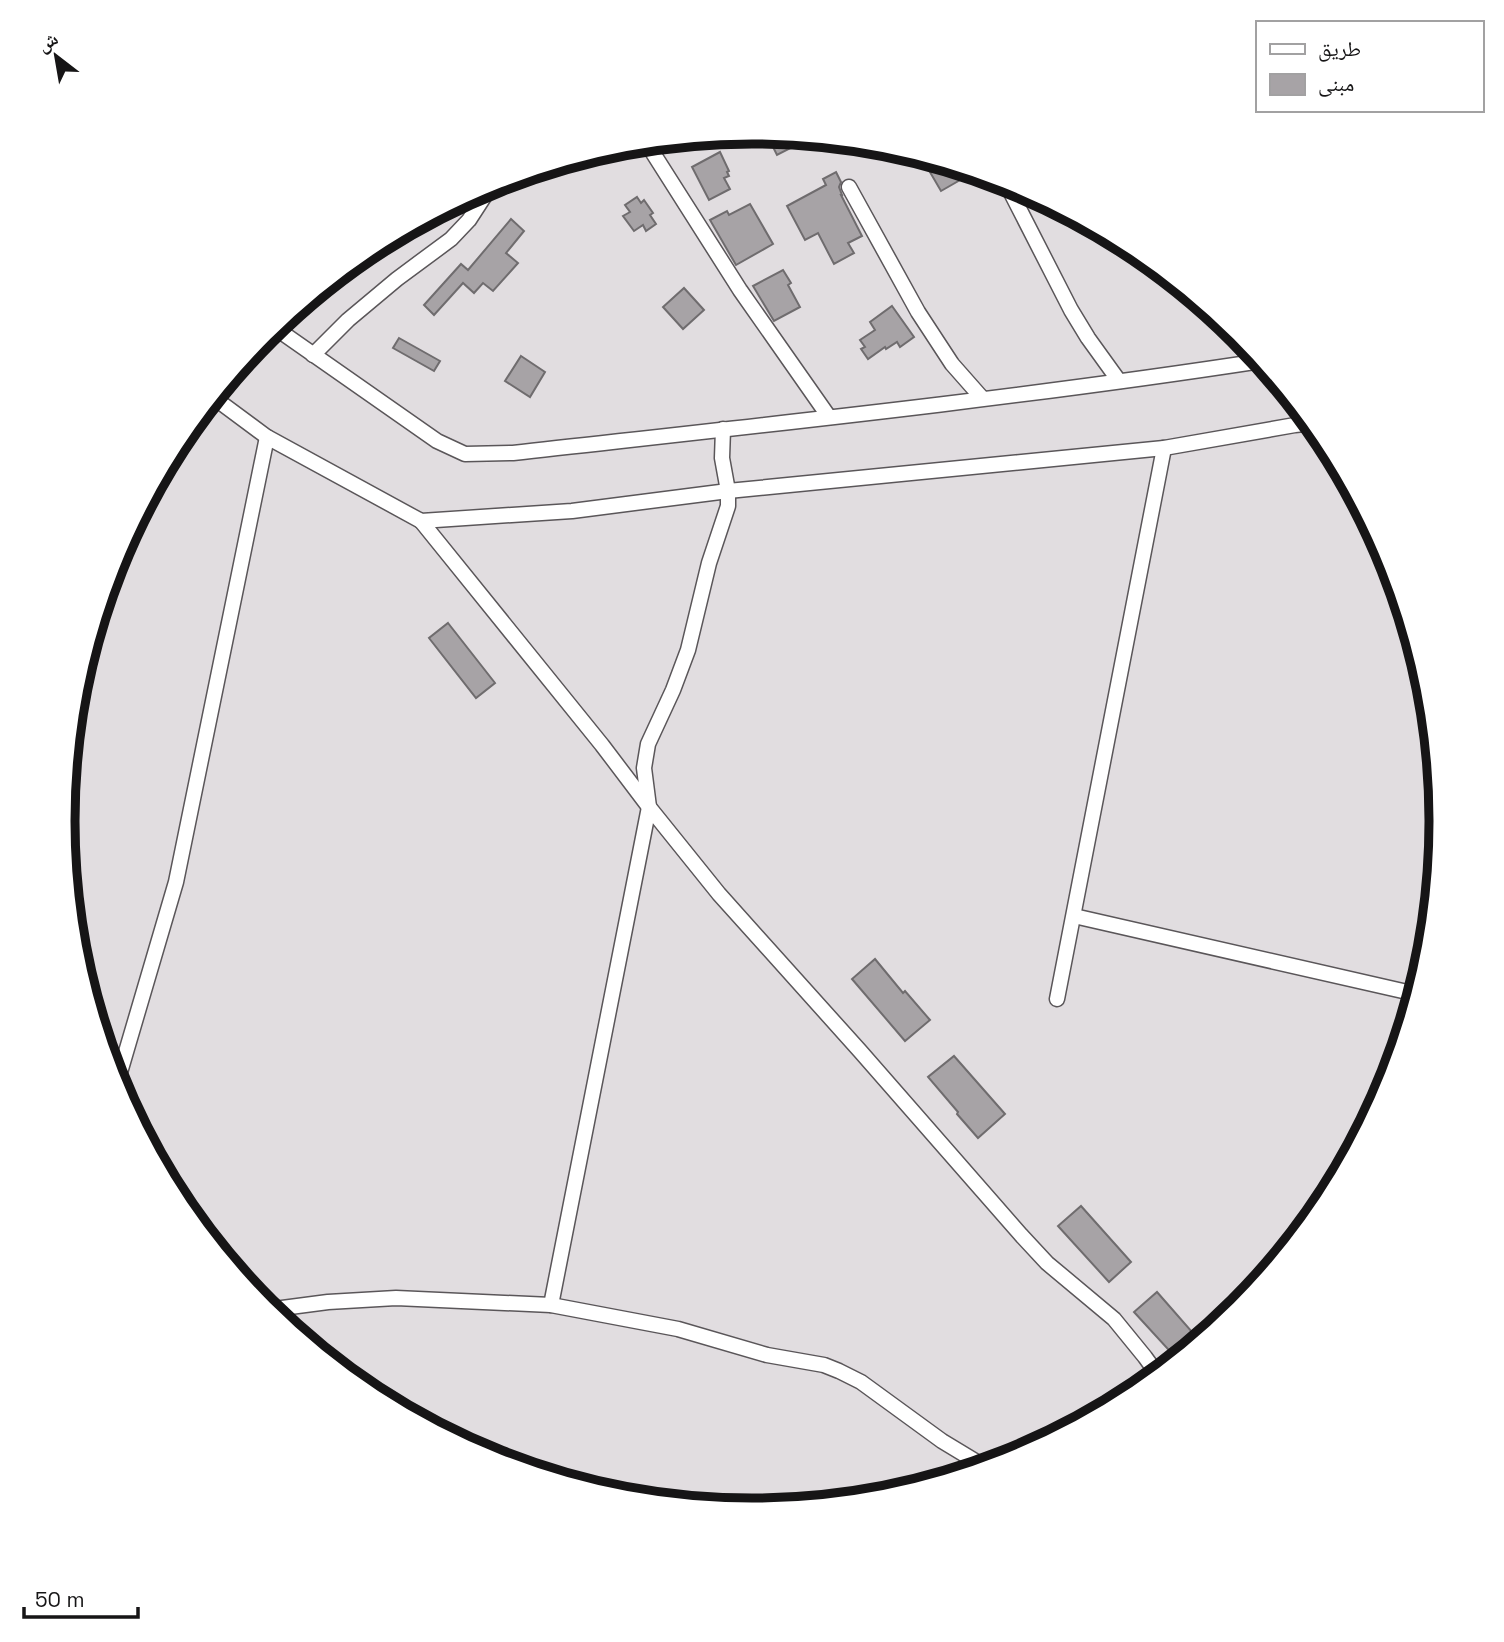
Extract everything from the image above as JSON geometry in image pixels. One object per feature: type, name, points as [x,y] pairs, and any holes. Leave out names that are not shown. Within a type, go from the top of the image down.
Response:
[{"type":"street","points":[[652,152],[740,290],[829,417]]},
{"type":"street","points":[[849,187],[918,312],[951,364],[982,398]]},
{"type":"street","points":[[1013,197],[1071,310],[1119,382]]},
{"type":"street","points":[[313,355],[348,320],[451,239],[469,220],[481,201]]},
{"type":"street","points":[[283,333],[438,441],[465,454],[513,453],[829,417],[1119,382],[1250,363]]},
{"type":"street","points":[[220,402],[267,436],[421,521],[719,894],[1021,1235],[1047,1263],[1114,1319],[1152,1367]]},
{"type":"street","points":[[421,521],[572,511],[728,491],[1164,448],[1300,425]]},
{"type":"street","points":[[551,1305],[649,807],[644,768],[648,744],[688,650],[709,563],[727,506],[728,491],[722,458],[723,429]]},
{"type":"street","points":[[122,1067],[176,882],[267,436]]},
{"type":"street","points":[[1057,999],[1164,448]]},
{"type":"street","points":[[1074,916],[1407,992]]},
{"type":"street","points":[[282,1308],[396,1298],[551,1305],[678,1329],[767,1355],[824,1365],[862,1382],[942,1441],[974,1460]]},
{"type":"building","points":[[772,145],[795,146],[777,155]]},
{"type":"building","points":[[720,152],[729,171],[729,176],[724,178],[730,189],[709,200],[692,167]]},
{"type":"building","points":[[927,167],[964,178],[941,191]]},
{"type":"building","points":[[836,172],[841,182],[841,195],[862,236],[848,243],[854,253],[834,264],[818,233],[805,240],[787,206],[826,185],[823,179]]},
{"type":"building","points":[[637,197],[641,203],[644,200],[653,213],[650,215],[656,224],[646,231],[643,225],[634,231],[623,216],[630,212],[625,205]]},
{"type":"building","points":[[750,204],[773,244],[736,265],[710,220],[727,211],[729,215]]},
{"type":"building","points":[[511,219],[524,231],[506,253],[518,263],[493,291],[483,283],[474,293],[463,283],[434,315],[424,305],[461,264],[468,270]]},
{"type":"building","points":[[783,270],[800,307],[774,321],[753,286]]},
{"type":"building","points":[[684,288],[704,310],[683,329],[663,307]]},
{"type":"building","points":[[892,306],[914,337],[900,347],[897,342],[886,349],[885,347],[868,359],[861,349],[865,347],[860,340],[875,330],[870,322]]},
{"type":"building","points":[[399,338],[440,361],[434,371],[393,348]]},
{"type":"building","points":[[521,356],[545,372],[530,397],[505,381]]},
{"type":"building","points":[[448,623],[495,683],[476,698],[429,638]]},
{"type":"building","points":[[875,959],[930,1020],[905,1041],[852,979]]},
{"type":"building","points":[[954,1056],[1005,1114],[978,1138],[928,1077]]},
{"type":"building","points":[[1081,1206],[1131,1262],[1109,1282],[1058,1226]]},
{"type":"building","points":[[1157,1292],[1194,1334],[1171,1352],[1134,1312]]}]
